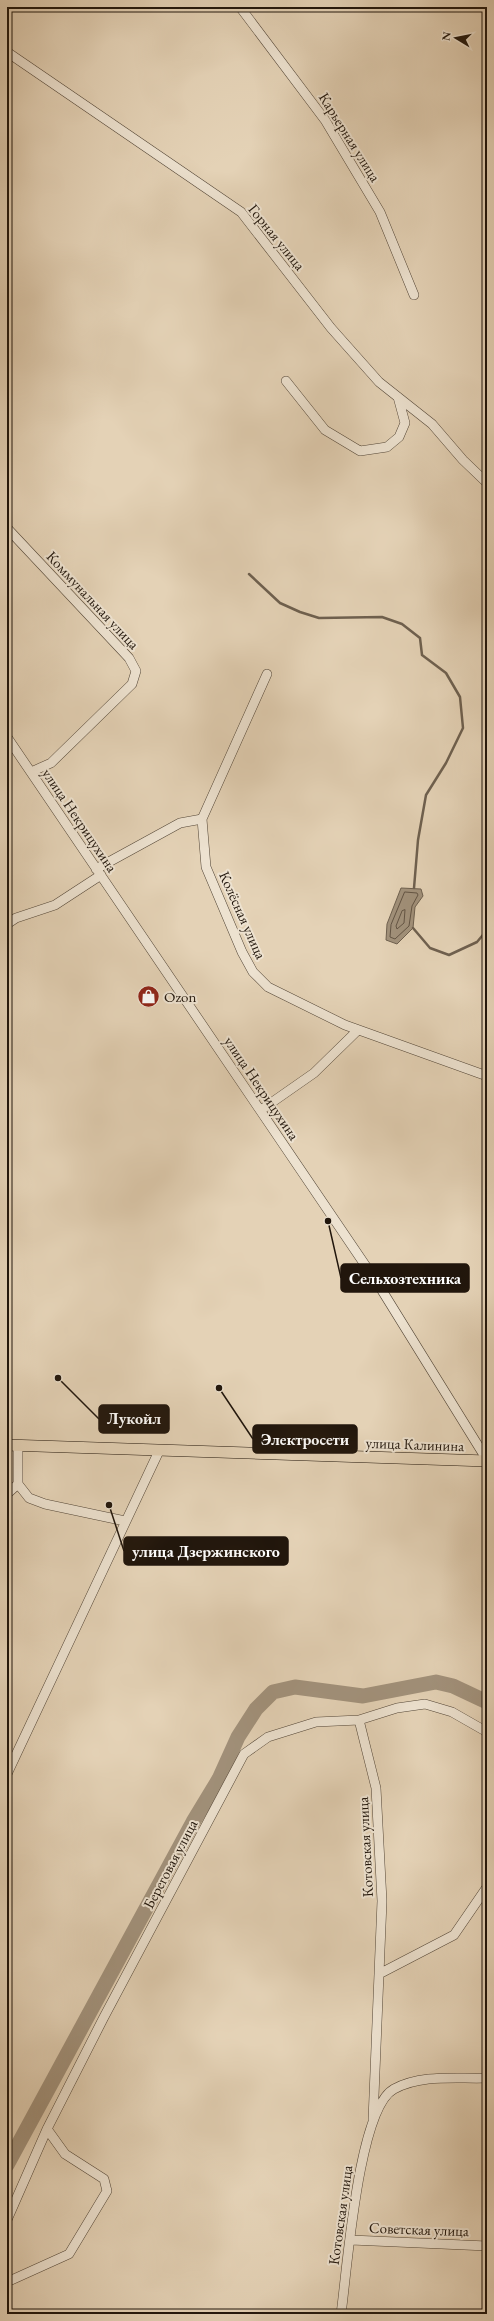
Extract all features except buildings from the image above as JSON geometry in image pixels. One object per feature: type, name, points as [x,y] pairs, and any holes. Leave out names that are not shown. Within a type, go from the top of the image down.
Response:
[{"type":"main road","name":"улица Калинина","points":[[13,1445],[487,1461]]},
{"type":"street","name":"Карьерная улица","points":[[240,7],[325,120],[380,212],[414,295]]},
{"type":"street","name":"Горная улица","points":[[7,52],[241,212],[331,328],[379,382],[432,424],[463,460],[487,483]]},
{"type":"street","points":[[286,381],[325,430],[360,451],[387,447],[399,437],[405,423],[398,397]]},
{"type":"street","name":"Коммунальная улица","points":[[7,528],[129,658],[136,671],[132,684],[51,763],[31,772]]},
{"type":"street","name":"Колёсная улица","points":[[267,674],[202,819],[206,867],[252,972],[268,987],[358,1030],[487,1076]]},
{"type":"street","name":"улица Некрицухина","points":[[7,737],[378,1284],[487,1461]]},
{"type":"street","points":[[7,924],[16,918],[55,905],[99,872],[180,823],[202,819]]},
{"type":"street","points":[[261,1110],[314,1073],[358,1030]]},
{"type":"street","points":[[13,1445],[18,1484],[29,1498],[45,1504],[125,1521]]},
{"type":"street","points":[[7,1774],[159,1451]]},
{"type":"street","points":[[7,1494],[18,1484]]},
{"type":"street","name":"Береговая улица","points":[[7,2220],[47,2129],[104,2017],[244,1754],[268,1737],[316,1722],[359,1720],[397,1708],[425,1704],[452,1712],[487,1732]]},
{"type":"street","name":"Котовская улица","points":[[341,2314],[360,2164],[373,2120],[382,1901],[376,1788],[359,1720]]},
{"type":"street","points":[[379,1974],[454,1935],[487,1887]]},
{"type":"street","name":"Котовская улица","points":[[373,2120],[392,2090],[415,2080],[487,2078]]},
{"type":"street","points":[[7,2282],[69,2254],[107,2191],[104,2179],[65,2154],[47,2129]]},
{"type":"street","name":"Советская улица","points":[[351,2240],[487,2246]]},
{"type":"water","points":[[401,888],[421,889],[423,896],[415,907],[413,928],[397,944],[386,940],[387,924]]},
{"type":"waterway","points":[[249,574],[280,603],[300,612],[319,618],[382,617],[402,624],[420,638],[422,655],[446,673],[460,697],[463,728],[446,763],[426,795],[418,840],[414,888]]},
{"type":"waterway","points":[[413,928],[430,948],[449,955],[477,942],[487,930]]},
{"type":"waterway","points":[[7,2165],[193,1822],[219,1779],[238,1737],[256,1709],[273,1692],[295,1687],[363,1696],[436,1682],[453,1686],[487,1702]]},
{"type":"place","name":"Ozon","points":[[148,996]]},
{"type":"place","name":"Сельхозтехника","points":[[328,1221]]},
{"type":"place","name":"Лукойл","points":[[58,1378]]},
{"type":"place","name":"Электросети","points":[[219,1388]]},
{"type":"place","name":"улица Дзержинского","points":[[109,1505]]}]
